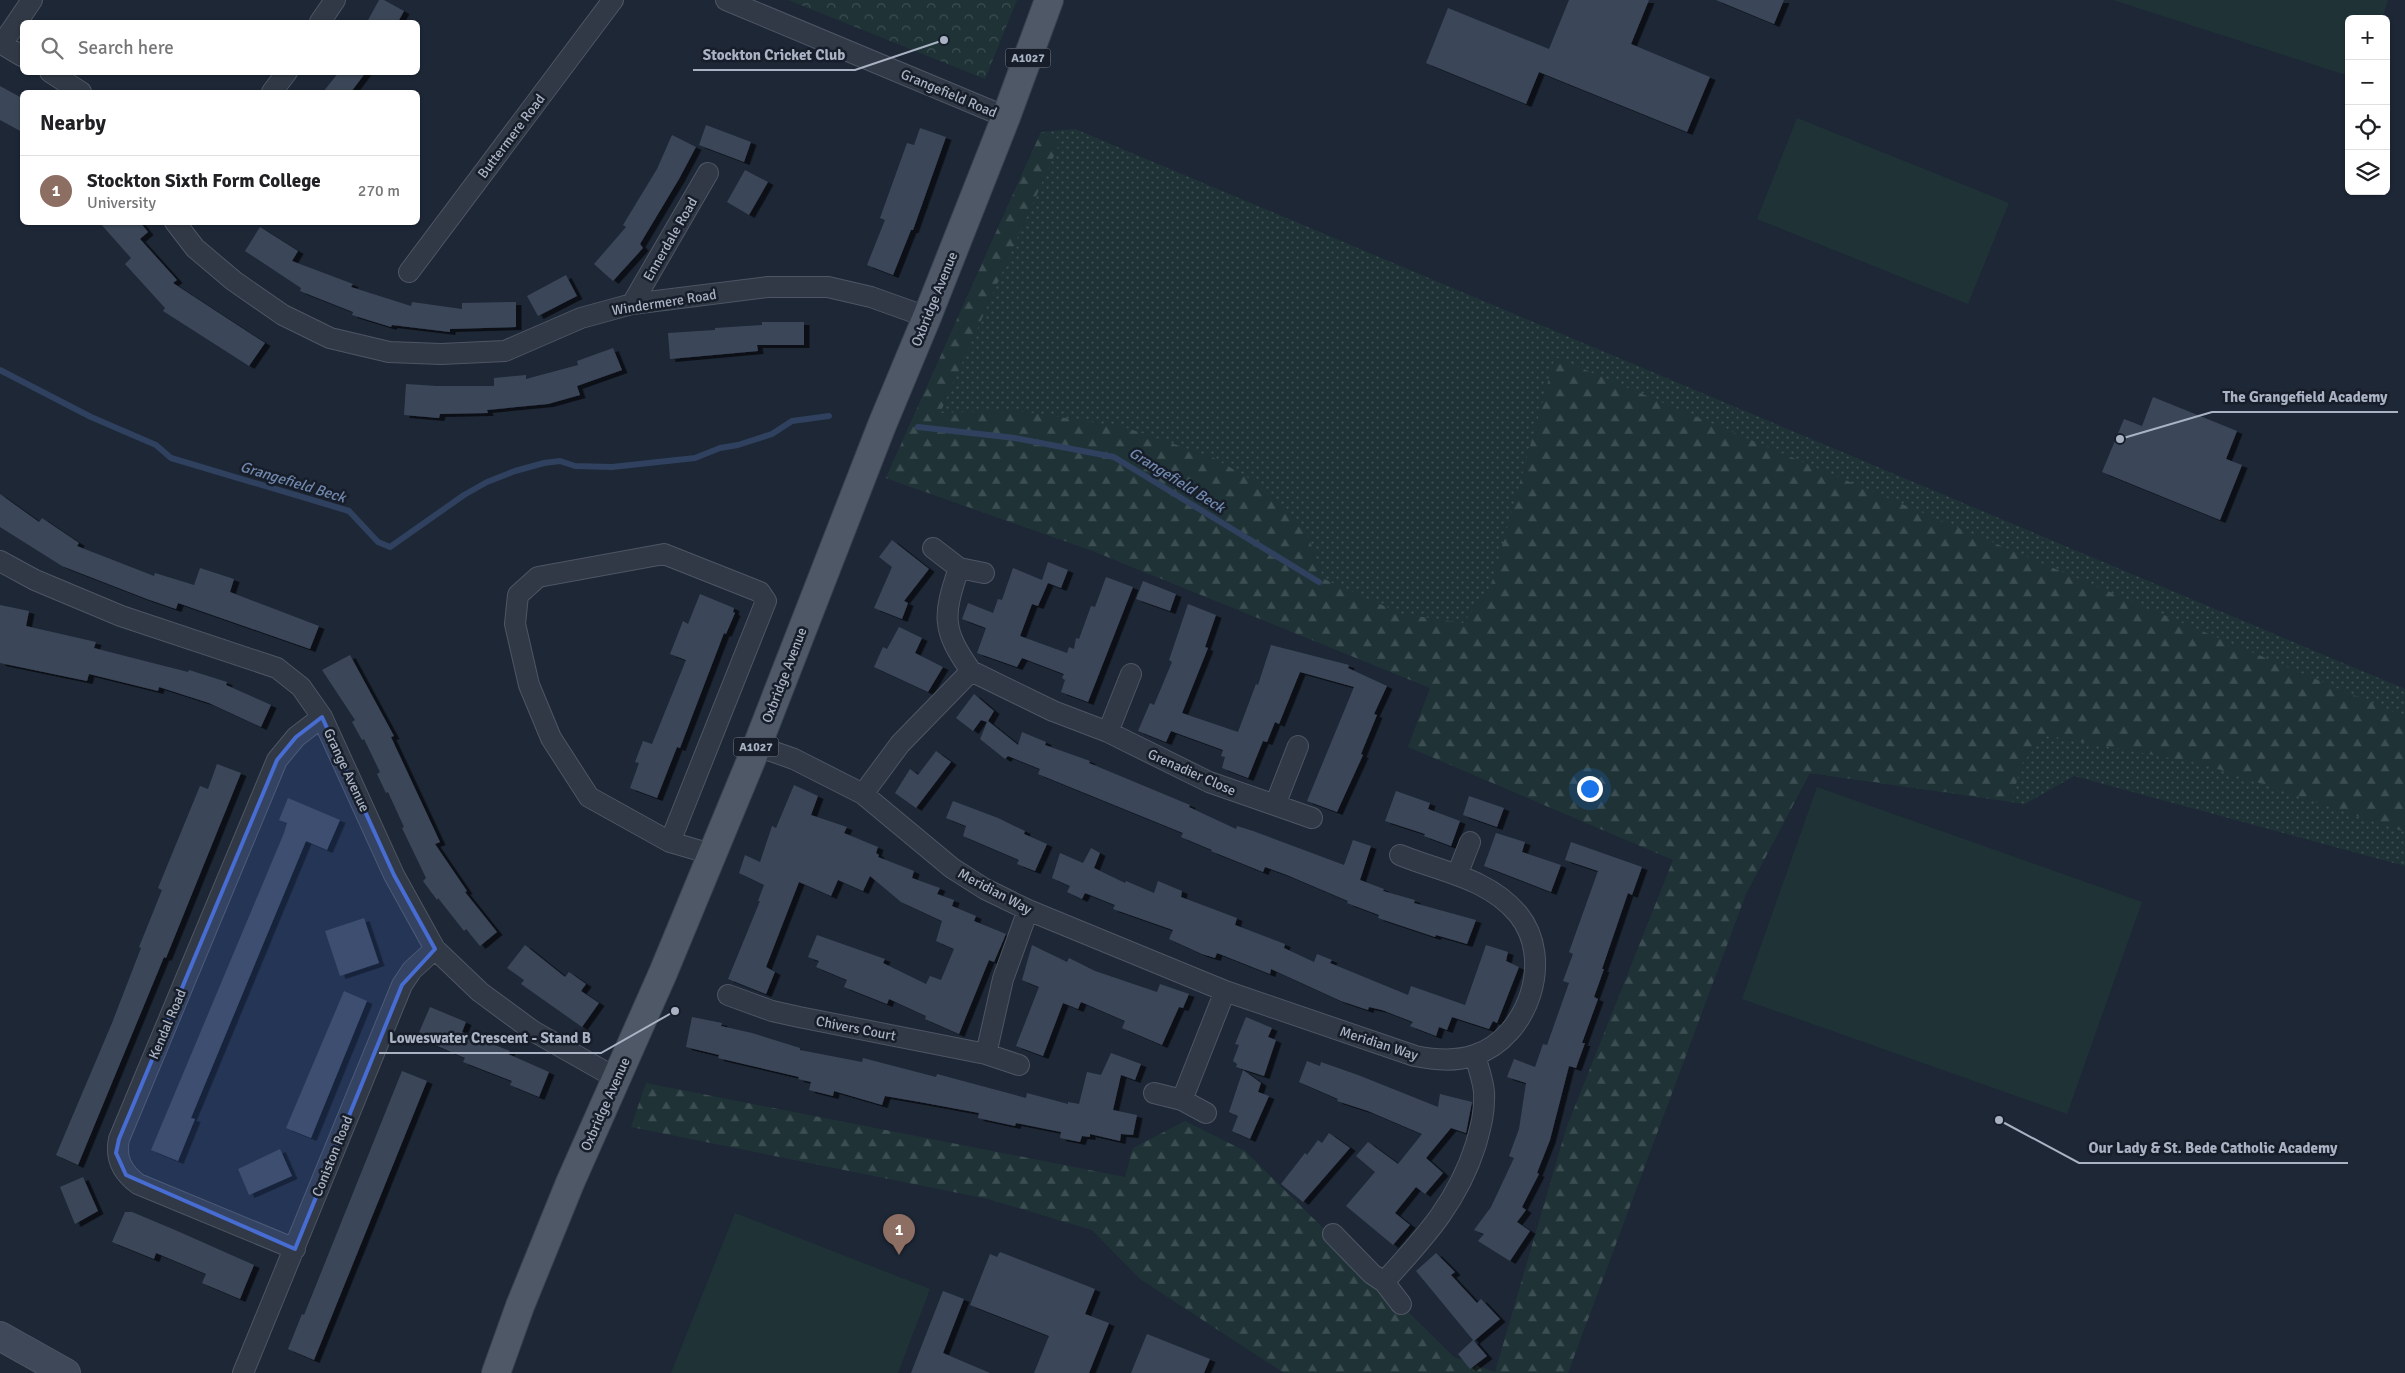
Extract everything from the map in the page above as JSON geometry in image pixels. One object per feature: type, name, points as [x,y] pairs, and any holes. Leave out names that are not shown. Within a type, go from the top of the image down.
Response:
[{"type":"main road","name":"Oxbridge Avenue","points":[[496,1373],[520,1306],[563,1200],[663,973],[757,746],[882,425],[1006,117],[1049,0]]},
{"type":"street","points":[[20,55],[1,43],[32,0]]},
{"type":"street","points":[[321,20],[335,0]]},
{"type":"street","name":"Buttermere Road","points":[[408,272],[613,0]]},
{"type":"street","name":"Grangefield Road","points":[[726,0],[1006,117]]},
{"type":"street","points":[[55,75],[78,90]]},
{"type":"street","points":[[274,90],[285,75]]},
{"type":"street","name":"Ennerdale Road","points":[[632,304],[708,173]]},
{"type":"street","name":"Windermere Road","points":[[177,225],[195,248],[234,281],[282,315],[330,338],[389,352],[441,354],[505,350],[581,318],[632,304],[768,288],[828,287],[871,296],[927,317]]},
{"type":"street","points":[[933,548],[960,568],[984,573]]},
{"type":"street","points":[[670,842],[766,601],[760,592],[664,554],[538,576],[518,595],[515,624],[529,685],[551,738],[589,797],[670,842],[711,854]]},
{"type":"street","name":"Grange Avenue","points":[[0,561],[34,580],[121,616],[277,668],[301,687],[322,717],[347,768],[394,875],[435,949],[480,992],[533,1031],[616,1078]]},
{"type":"street","name":"Grenadier Close","points":[[960,568],[949,599],[947,626],[953,647],[970,671],[1054,711],[1108,732],[1209,782],[1312,818]]},
{"type":"street","points":[[863,794],[900,744],[970,671]]},
{"type":"street","points":[[1108,732],[1131,674]]},
{"type":"street","name":"Kendal Road","points":[[295,1249],[138,1184],[126,1175],[116,1152],[119,1139],[277,760],[296,737],[322,717]]},
{"type":"street","name":"Meridian Way","points":[[757,746],[794,759],[863,794],[952,868],[985,888],[1028,910],[1225,991],[1415,1056],[1446,1061],[1474,1055],[1502,1041],[1521,1017],[1532,990],[1535,963],[1531,942],[1518,914],[1492,890],[1457,875],[1400,855]]},
{"type":"street","points":[[1275,805],[1298,746]]},
{"type":"street","points":[[1457,875],[1470,842]]},
{"type":"street","points":[[986,1054],[1002,978],[1028,910]]},
{"type":"street","name":"Coniston Road","points":[[243,1373],[402,985],[412,970],[435,949]]},
{"type":"street","points":[[1182,1100],[1225,991]]},
{"type":"street","name":"Chivers Court","points":[[728,995],[772,1011],[799,1018],[986,1054],[1019,1065]]},
{"type":"street","points":[[1384,1282],[1430,1232],[1448,1206],[1467,1172],[1484,1118],[1484,1090],[1474,1055]]},
{"type":"street","points":[[1154,1093],[1182,1100],[1206,1113]]},
{"type":"street","points":[[1333,1234],[1372,1274],[1384,1282],[1401,1304]]},
{"type":"street","points":[[0,1336],[66,1373]]},
{"type":"highlighted area","points":[[322,717],[394,875],[435,949],[402,985],[295,1249],[126,1175],[116,1153],[119,1139],[277,760],[296,737]]},
{"type":"green space","points":[[788,0],[1017,0],[985,79]]},
{"type":"green space","points":[[2113,0],[2388,0],[2383,15],[2345,15],[2345,75]]},
{"type":"green space","points":[[1797,118],[2009,203],[1968,304],[1757,219]]},
{"type":"green space","points":[[1075,129],[2405,689],[2405,866],[2074,776],[2025,804],[1810,773],[1431,688],[1093,551],[886,478],[1041,132]]},
{"type":"green space","points":[[1041,132],[1061,140],[940,413],[1013,410],[1124,427],[1212,457],[1264,487],[1308,536],[1324,579],[1402,614],[1463,623],[1490,589],[1555,357],[2405,717],[2405,832],[2203,764],[2044,735],[2022,764],[2011,801],[1810,773],[1746,894],[1568,1373],[1284,1373],[1140,1279],[1092,1230],[988,1199],[631,1127],[646,1083],[1125,1177],[1133,1148],[1185,1121],[1245,1151],[1454,1357],[1495,1372],[1566,1129],[1673,860],[1408,747],[1430,688],[1093,551],[886,478]]},
{"type":"green space","points":[[1817,787],[2142,902],[2067,1114],[1742,999]]},
{"type":"green space","points":[[735,1213],[930,1289],[898,1373],[671,1373]]},
{"type":"building","points":[[379,0],[384,0],[404,11],[399,20],[368,20]]},
{"type":"building","points":[[1569,0],[1649,0],[1631,44],[1710,77],[1687,132],[1539,72],[1526,104],[1426,63],[1448,8],[1549,49]]},
{"type":"building","points":[[1716,0],[1784,0],[1774,24]]},
{"type":"building","points":[[337,75],[364,75],[352,90],[325,90]]},
{"type":"building","points":[[0,86],[20,97],[20,131],[0,120]]},
{"type":"building","points":[[706,125],[751,142],[744,162],[699,145]]},
{"type":"building","points":[[920,128],[946,137],[913,230],[911,230],[893,275],[867,265],[885,220],[880,218],[907,143],[914,145]]},
{"type":"building","points":[[672,135],[696,147],[640,244],[643,248],[613,281],[594,264],[626,227],[623,225],[657,169]]},
{"type":"building","points":[[745,170],[768,182],[749,215],[727,202]]},
{"type":"building","points":[[102,225],[142,225],[148,232],[140,239],[177,280],[173,283],[265,343],[249,366],[163,311],[165,308],[125,264],[131,258]]},
{"type":"building","points":[[260,227],[298,251],[292,261],[353,284],[351,287],[411,306],[412,302],[462,309],[462,303],[516,302],[516,327],[450,329],[450,332],[392,325],[391,327],[352,315],[353,312],[300,291],[301,288],[245,251]]},
{"type":"building","points":[[566,275],[577,296],[538,316],[527,296]]},
{"type":"building","points":[[762,322],[804,322],[804,345],[757,345],[758,351],[670,359],[668,333],[762,325]]},
{"type":"building","points":[[613,348],[622,370],[577,386],[580,395],[548,404],[487,410],[488,413],[440,414],[439,418],[404,415],[406,384],[494,386],[494,378],[526,375],[526,379],[578,365],[577,361]]},
{"type":"building","points":[[2153,397],[2237,431],[2226,459],[2242,465],[2220,520],[2102,472],[2124,419],[2142,426]]},
{"type":"building","points":[[0,494],[39,522],[42,518],[79,543],[77,546],[154,576],[155,573],[194,585],[200,568],[234,579],[230,592],[319,626],[310,649],[178,603],[176,609],[62,566],[0,527]]},
{"type":"building","points":[[892,540],[929,569],[904,601],[908,603],[902,619],[874,608],[892,567],[879,557]]},
{"type":"building","points":[[1048,562],[1068,570],[1061,588],[1048,583],[1038,606],[1032,604],[1020,636],[1067,653],[1069,647],[1074,649],[1076,638],[1079,639],[1091,606],[1095,607],[1106,577],[1133,587],[1088,702],[1061,692],[1065,680],[1062,678],[1064,674],[1022,658],[1017,667],[977,653],[986,628],[962,619],[968,603],[993,613],[998,599],[1002,600],[1013,568],[1042,580]]},
{"type":"building","points":[[1143,581],[1176,594],[1170,611],[1136,599]]},
{"type":"building","points":[[700,594],[734,608],[733,612],[735,613],[726,634],[724,633],[680,748],[677,747],[657,798],[630,788],[639,763],[635,762],[643,741],[652,744],[686,660],[670,654],[683,621],[688,624]]},
{"type":"building","points":[[1188,604],[1216,615],[1205,647],[1208,648],[1182,713],[1238,732],[1256,684],[1258,685],[1271,645],[1349,665],[1348,668],[1387,686],[1374,714],[1377,715],[1361,754],[1363,755],[1337,812],[1307,801],[1354,687],[1300,672],[1279,724],[1275,722],[1267,742],[1263,741],[1248,778],[1222,768],[1225,757],[1221,756],[1223,750],[1171,731],[1166,742],[1138,731],[1150,703],[1154,705],[1172,662],[1169,660]]},
{"type":"building","points":[[0,605],[29,611],[26,626],[96,642],[94,648],[188,672],[189,670],[227,682],[226,685],[271,705],[261,727],[209,703],[159,687],[158,691],[89,674],[87,681],[0,663]]},
{"type":"building","points":[[899,627],[922,638],[915,653],[943,667],[928,692],[874,667],[883,647],[887,649]]},
{"type":"building","points":[[350,655],[394,736],[391,737],[440,842],[435,844],[467,891],[465,892],[497,932],[480,946],[466,929],[464,931],[423,881],[426,878],[402,828],[404,827],[388,792],[386,793],[377,774],[380,772],[364,739],[362,740],[352,722],[355,720],[322,670]]},
{"type":"building","points":[[974,694],[994,711],[988,721],[1018,745],[1022,732],[1046,742],[1045,745],[1090,761],[1089,763],[1190,805],[1189,807],[1236,829],[1237,826],[1253,831],[1344,865],[1353,840],[1371,846],[1360,880],[1384,889],[1383,891],[1415,900],[1414,903],[1476,920],[1467,944],[1436,935],[1435,937],[1378,918],[1379,915],[1347,903],[1348,901],[1265,867],[1263,872],[1181,837],[1183,833],[1038,774],[1040,769],[1008,756],[1005,759],[980,739],[987,722],[981,720],[973,731],[956,718]]},
{"type":"building","points":[[936,751],[951,762],[916,808],[895,793],[910,769],[918,775]]},
{"type":"building","points":[[217,764],[241,773],[166,958],[164,957],[78,1165],[56,1155],[112,1023],[162,890],[158,888],[200,786],[208,789]]},
{"type":"building","points":[[794,785],[818,796],[811,815],[847,827],[844,833],[878,847],[876,853],[879,855],[878,857],[914,871],[912,878],[940,888],[937,894],[954,900],[952,906],[976,916],[974,921],[1006,934],[994,962],[989,960],[959,1034],[925,1019],[926,1016],[889,999],[887,1004],[844,987],[847,980],[816,967],[819,961],[808,957],[817,935],[885,959],[883,963],[926,984],[930,976],[941,980],[954,949],[936,941],[942,921],[901,902],[870,876],[863,891],[838,880],[831,896],[799,882],[766,967],[775,972],[766,994],[728,979],[760,901],[758,901],[764,885],[739,873],[745,855],[760,862],[772,826],[776,828]]},
{"type":"building","points":[[1396,791],[1430,803],[1428,809],[1460,821],[1451,846],[1424,836],[1425,834],[1385,821]]},
{"type":"building","points":[[1469,796],[1504,808],[1497,827],[1463,815]]},
{"type":"building","points":[[288,798],[340,820],[327,850],[306,841],[191,1118],[195,1119],[178,1161],[151,1150],[284,833],[287,823],[279,820]]},
{"type":"building","points":[[953,801],[998,818],[1025,831],[1024,834],[1047,844],[1035,871],[1017,864],[1019,860],[963,836],[966,826],[946,818]]},
{"type":"building","points":[[1496,833],[1525,842],[1522,852],[1561,865],[1551,892],[1484,866]]},
{"type":"building","points":[[1571,842],[1642,867],[1632,895],[1628,893],[1602,969],[1604,969],[1594,997],[1598,999],[1582,1043],[1585,1043],[1576,1068],[1569,1066],[1550,1140],[1537,1173],[1539,1174],[1522,1207],[1526,1210],[1517,1222],[1530,1231],[1510,1261],[1478,1241],[1484,1234],[1474,1230],[1491,1207],[1514,1158],[1509,1156],[1519,1129],[1526,1083],[1507,1077],[1514,1059],[1535,1067],[1543,1044],[1547,1045],[1569,983],[1563,981],[1573,954],[1569,952],[1598,871],[1565,860]]},
{"type":"building","points":[[1091,848],[1100,853],[1094,868],[1125,883],[1126,881],[1154,893],[1158,881],[1182,891],[1181,897],[1237,918],[1235,925],[1285,944],[1284,948],[1314,962],[1317,954],[1332,960],[1330,963],[1408,995],[1411,986],[1465,1005],[1486,945],[1508,952],[1506,961],[1519,967],[1497,1023],[1493,1021],[1489,1029],[1452,1017],[1447,1030],[1439,1027],[1436,1036],[1410,1026],[1413,1022],[1382,1010],[1369,1007],[1368,1010],[1341,1001],[1271,969],[1270,974],[1217,953],[1215,958],[1202,954],[1169,939],[1173,930],[1113,909],[1115,905],[1085,893],[1082,899],[1067,892],[1070,886],[1052,878],[1060,853],[1083,863]]},
{"type":"building","points":[[364,918],[379,963],[340,976],[325,931]]},
{"type":"building","points":[[525,945],[565,977],[569,972],[586,984],[581,991],[599,1003],[582,1027],[521,984],[524,980],[507,968]]},
{"type":"building","points":[[1032,945],[1067,962],[1069,958],[1095,971],[1157,992],[1160,984],[1189,994],[1183,1008],[1179,1007],[1162,1045],[1122,1028],[1125,1021],[1081,1002],[1078,1009],[1063,1003],[1043,1056],[1016,1046],[1039,987],[1022,980]]},
{"type":"building","points":[[344,991],[367,1001],[311,1138],[286,1128]]},
{"type":"building","points":[[430,1007],[466,1022],[462,1032],[510,1051],[508,1054],[549,1072],[539,1097],[510,1085],[512,1081],[463,1062],[465,1058],[417,1037]]},
{"type":"building","points":[[692,1017],[722,1023],[721,1026],[752,1033],[800,1048],[800,1050],[862,1062],[863,1058],[936,1077],[937,1074],[1026,1098],[1027,1093],[1068,1104],[1068,1102],[1079,1104],[1087,1072],[1101,1075],[1111,1053],[1141,1064],[1135,1080],[1121,1075],[1113,1110],[1137,1115],[1133,1135],[1121,1134],[1120,1141],[1090,1134],[1090,1137],[1082,1136],[1080,1142],[1060,1138],[1061,1132],[1016,1123],[1015,1126],[978,1118],[979,1113],[885,1096],[882,1105],[834,1091],[833,1096],[809,1090],[811,1082],[798,1079],[799,1077],[718,1058],[719,1055],[686,1047]]},
{"type":"building","points":[[1246,1017],[1272,1028],[1268,1037],[1276,1040],[1264,1076],[1236,1067],[1237,1064],[1233,1061],[1239,1045],[1235,1044]]},
{"type":"building","points":[[1307,1061],[1320,1066],[1321,1062],[1438,1107],[1440,1094],[1472,1102],[1466,1133],[1451,1128],[1426,1158],[1443,1173],[1425,1194],[1416,1187],[1395,1213],[1410,1225],[1393,1245],[1346,1206],[1375,1172],[1356,1156],[1368,1142],[1398,1164],[1422,1134],[1368,1111],[1337,1101],[1338,1099],[1299,1082]]},
{"type":"building","points":[[1243,1070],[1261,1083],[1258,1092],[1269,1096],[1250,1139],[1232,1131],[1238,1116],[1229,1112]]},
{"type":"building","points":[[402,1071],[427,1081],[314,1360],[288,1349],[302,1314],[304,1315]]},
{"type":"building","points":[[1329,1133],[1350,1148],[1303,1202],[1281,1184],[1305,1153],[1307,1155],[1318,1140],[1322,1143]]},
{"type":"building","points":[[280,1149],[292,1176],[249,1195],[238,1169]]},
{"type":"building","points":[[83,1177],[98,1211],[75,1224],[60,1187]]},
{"type":"building","points":[[125,1212],[132,1212],[254,1265],[240,1299],[202,1283],[206,1274],[156,1253],[154,1259],[112,1242]]},
{"type":"building","points":[[1000,1252],[1095,1289],[1085,1314],[1109,1323],[1089,1373],[1034,1373],[1049,1336],[970,1305],[990,1254],[997,1257]]},
{"type":"building","points":[[1436,1253],[1455,1272],[1451,1275],[1477,1303],[1481,1299],[1500,1319],[1474,1341],[1487,1356],[1470,1369],[1458,1354],[1473,1340],[1416,1271]]},
{"type":"building","points":[[943,1291],[964,1299],[943,1353],[990,1373],[911,1373]]},
{"type":"building","points":[[1147,1334],[1210,1359],[1204,1373],[1131,1373]]},
{"type":"waterway","name":"Grangefield Beck","points":[[0,370],[91,417],[156,445],[171,458],[349,511],[378,542],[390,547],[464,495],[487,482],[515,471],[544,463],[560,461],[575,466],[612,467],[695,458],[720,448],[738,445],[772,434],[792,421],[829,416]]},
{"type":"waterway","name":"Grangefield Beck","points":[[918,427],[1015,438],[1114,457],[1319,582]]},
{"type":"place","name":"Stockton Cricket Club","points":[[944,40]]},
{"type":"place","name":"The Grangefield Academy","points":[[2120,439]]},
{"type":"place","name":"Loweswater Crescent - Stand B","points":[[675,1011]]},
{"type":"place","name":"Our Lady & St. Bede Catholic Academy","points":[[1999,1120]]},
{"type":"place","name":"Stockton Sixth Form College","points":[[899,1255]]}]
